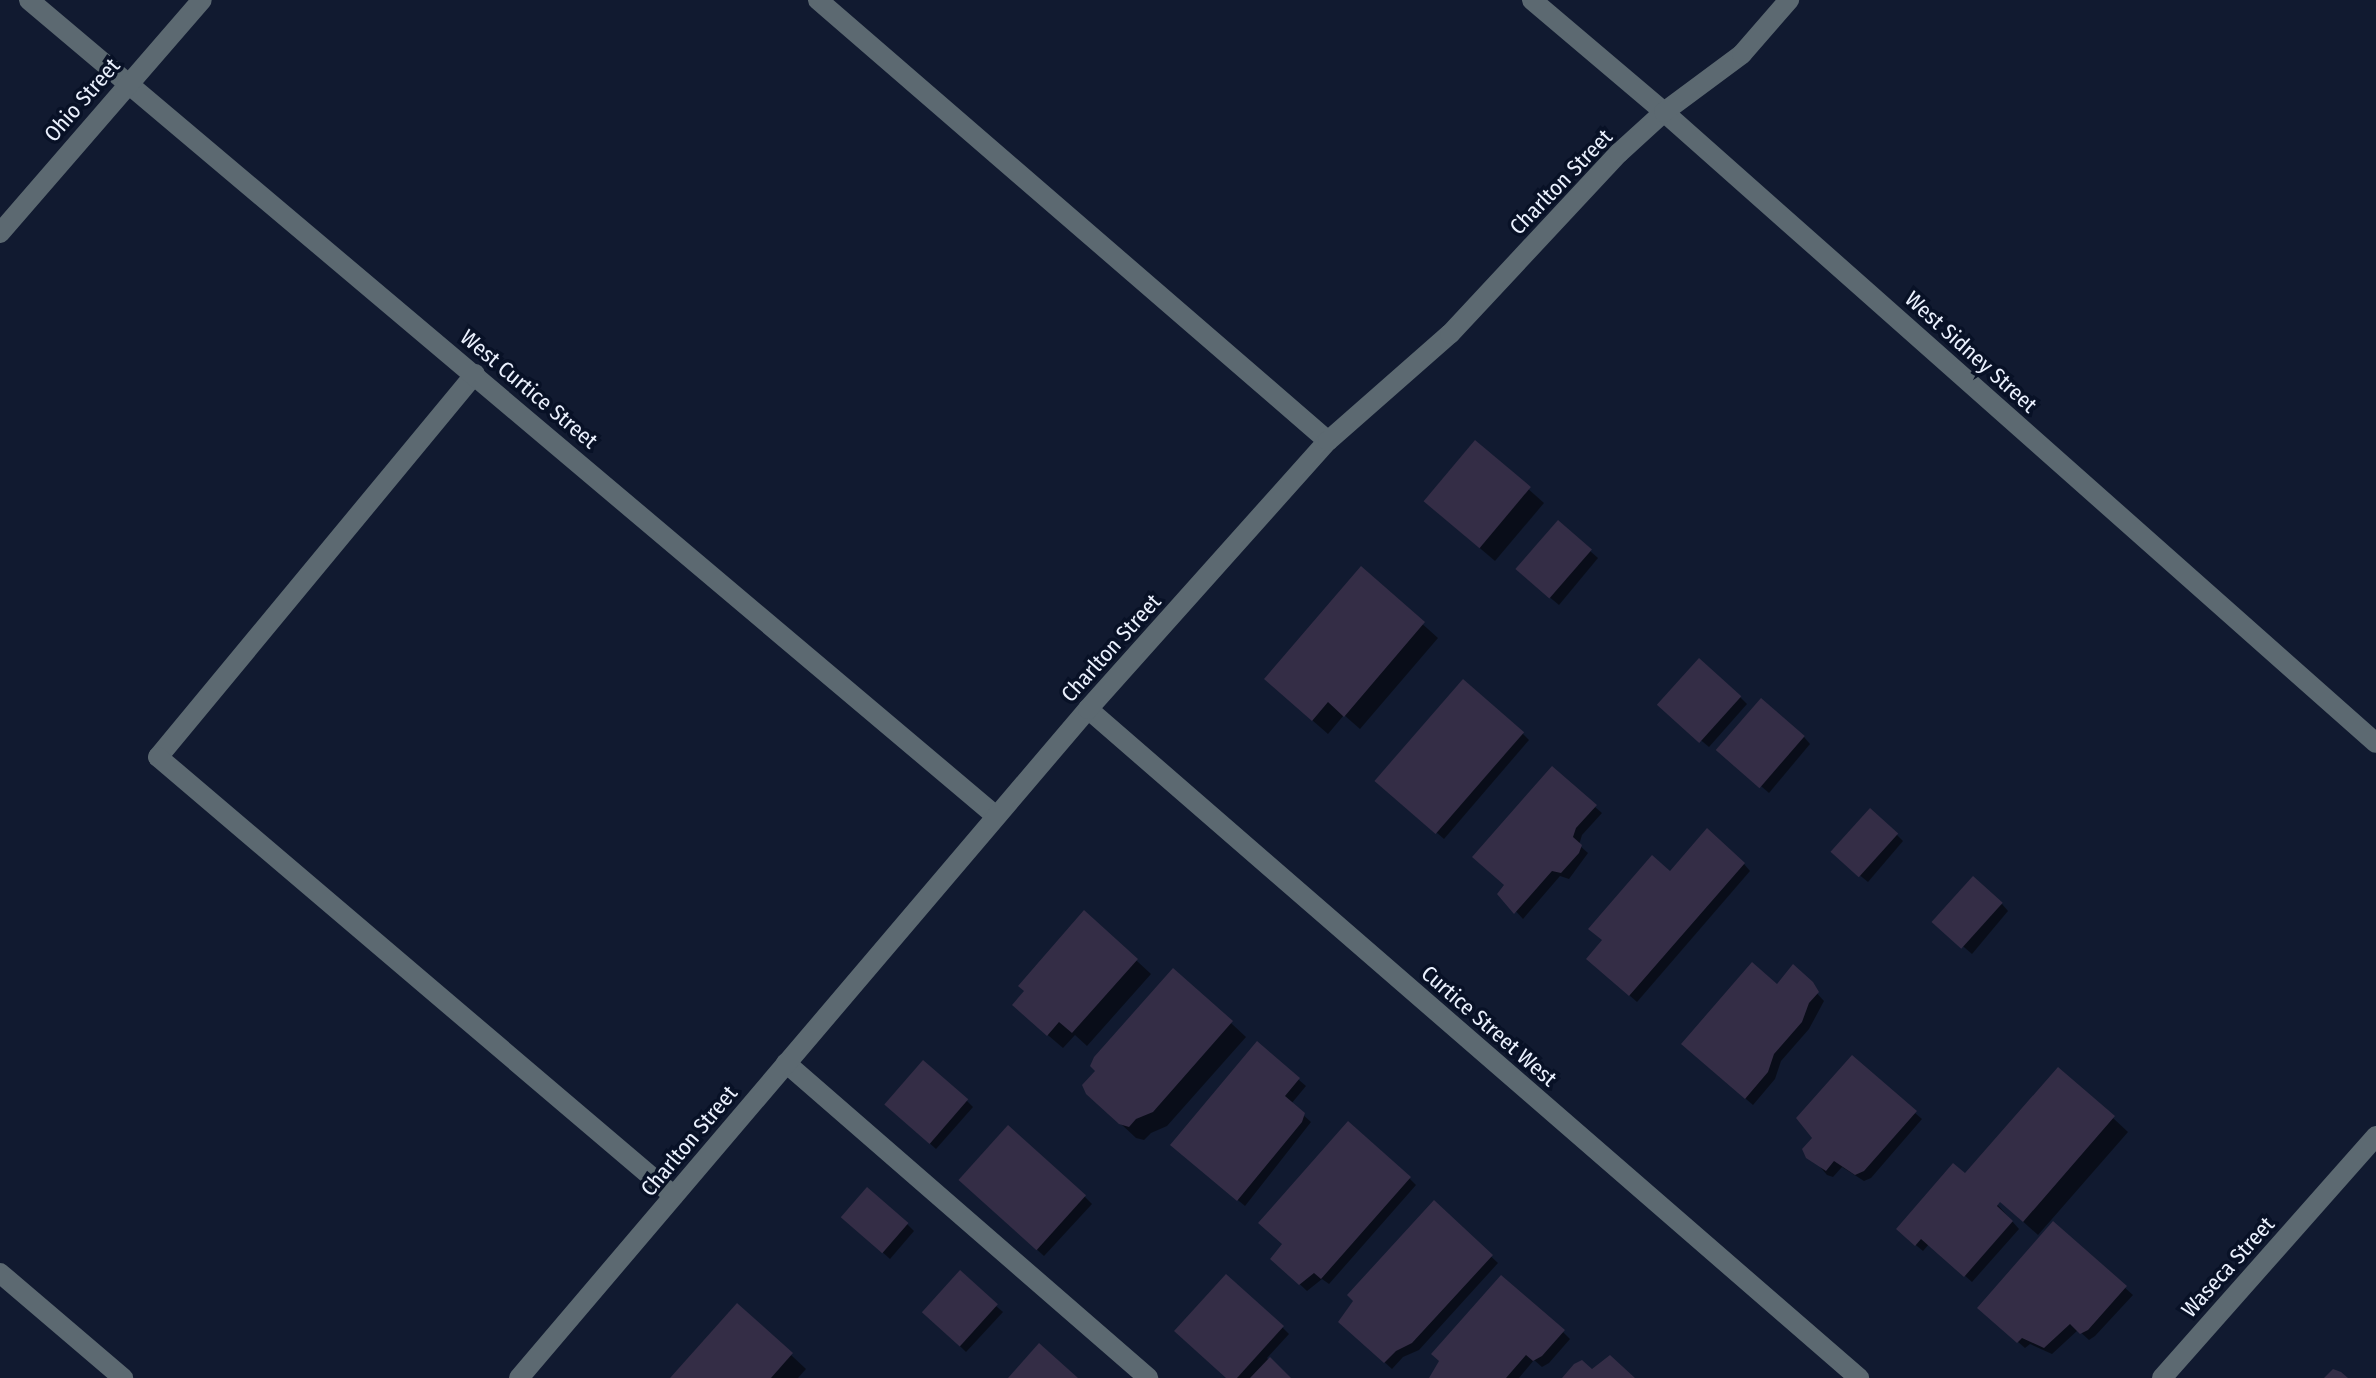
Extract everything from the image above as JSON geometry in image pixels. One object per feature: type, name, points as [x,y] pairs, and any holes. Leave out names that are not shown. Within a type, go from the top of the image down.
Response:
[{"type":"street","name":"West Curtice Street","points":[[29,0],[996,816]]},
{"type":"street","name":"Ohio Street","points":[[0,233],[202,0]]},
{"type":"street","points":[[818,0],[1328,441]]},
{"type":"street","name":"West Sidney Street","points":[[1532,0],[1664,112],[2376,743]]},
{"type":"street","name":"Charlton Street","points":[[519,1378],[1088,709],[1328,441],[1450,334],[1619,153],[1664,112],[1742,54],[1789,0]]},
{"type":"street","points":[[475,374],[158,757],[674,1196]]},
{"type":"street","name":"Curtice Street West","points":[[1088,709],[1859,1378]]},
{"type":"street","points":[[786,1063],[1148,1378]]},
{"type":"street","name":"Waseca Street","points":[[2162,1378],[2376,1136]]},
{"type":"street","points":[[0,1273],[123,1378]]},
{"type":"building","points":[[1475,440],[1531,487],[1479,548],[1424,501]]},
{"type":"building","points":[[1558,520],[1592,550],[1549,599],[1515,569]]},
{"type":"building","points":[[1361,566],[1425,622],[1344,717],[1328,702],[1312,721],[1264,679]]},
{"type":"building","points":[[1699,658],[1741,696],[1699,743],[1657,705]]},
{"type":"building","points":[[1463,679],[1524,732],[1436,834],[1374,781]]},
{"type":"building","points":[[1761,698],[1805,736],[1760,788],[1716,750]]},
{"type":"building","points":[[1552,766],[1597,805],[1576,828],[1573,837],[1582,845],[1579,853],[1561,873],[1552,871],[1514,914],[1497,894],[1504,885],[1472,857]]},
{"type":"building","points":[[1870,808],[1898,833],[1859,877],[1831,852]]},
{"type":"building","points":[[1707,828],[1745,863],[1629,996],[1586,959],[1602,940],[1588,929],[1652,855],[1670,871]]},
{"type":"building","points":[[1973,876],[2003,903],[1961,949],[1932,922]]},
{"type":"building","points":[[1084,910],[1138,959],[1072,1033],[1059,1022],[1047,1036],[1012,1005],[1024,991],[1018,986]]},
{"type":"building","points":[[1752,962],[1777,984],[1793,964],[1813,982],[1819,992],[1809,1003],[1802,1022],[1774,1054],[1768,1072],[1745,1099],[1681,1044]]},
{"type":"building","points":[[1173,968],[1233,1021],[1153,1112],[1136,1119],[1129,1127],[1119,1124],[1086,1094],[1082,1085],[1095,1071],[1090,1066],[1094,1057]]},
{"type":"building","points":[[1257,1041],[1300,1078],[1285,1096],[1305,1113],[1302,1122],[1237,1201],[1170,1145]]},
{"type":"building","points":[[1852,1055],[1917,1111],[1864,1171],[1855,1175],[1834,1161],[1826,1171],[1806,1158],[1802,1149],[1812,1138],[1796,1118]]},
{"type":"building","points":[[923,1060],[968,1099],[930,1144],[884,1105]]},
{"type":"building","points":[[2058,1067],[2115,1116],[2023,1222],[2000,1202],[1997,1206],[2013,1221],[1964,1277],[1921,1239],[1915,1246],[1896,1229],[1953,1163],[1965,1173]]},
{"type":"building","points":[[1348,1121],[1411,1177],[1321,1279],[1314,1273],[1299,1285],[1270,1259],[1282,1244],[1258,1223]]},
{"type":"building","points":[[1008,1125],[1086,1195],[1037,1250],[958,1180]]},
{"type":"building","points":[[867,1187],[909,1223],[882,1253],[841,1217]]},
{"type":"building","points":[[1434,1200],[1493,1255],[1412,1343],[1396,1351],[1384,1363],[1338,1322],[1353,1301],[1347,1295]]},
{"type":"building","points":[[2053,1221],[2127,1286],[2088,1330],[2080,1334],[2070,1324],[2044,1348],[2022,1338],[2017,1343],[1977,1308]]},
{"type":"building","points":[[960,1270],[998,1304],[960,1346],[922,1312]]},
{"type":"building","points":[[1226,1274],[1284,1326],[1237,1378],[1226,1378],[1174,1331]]},
{"type":"building","points":[[1501,1275],[1565,1330],[1542,1356],[1533,1361],[1526,1355],[1506,1378],[1429,1378],[1439,1361],[1431,1354]]},
{"type":"building","points":[[737,1303],[793,1353],[771,1378],[670,1378]]},
{"type":"building","points":[[1039,1343],[1078,1378],[1008,1378]]},
{"type":"building","points":[[1610,1355],[1635,1378],[1562,1378],[1582,1360],[1592,1369]]},
{"type":"building","points":[[1270,1357],[1291,1378],[1250,1378]]},
{"type":"building","points":[[2333,1369],[2341,1372],[2348,1378],[2324,1378]]}]
